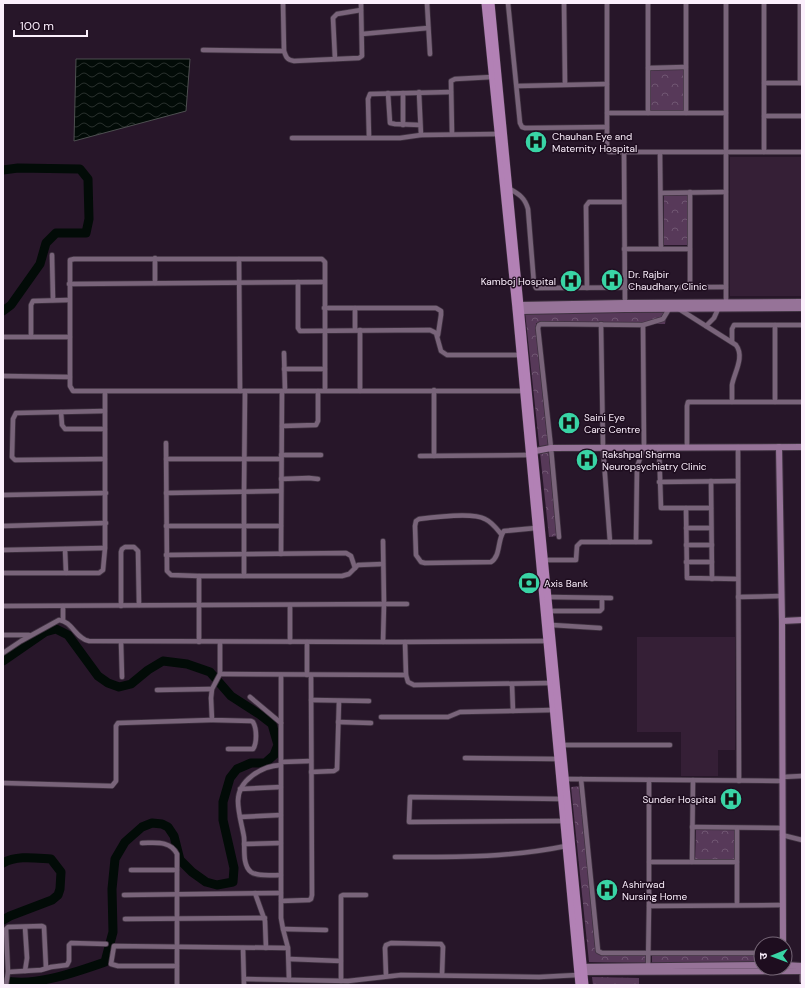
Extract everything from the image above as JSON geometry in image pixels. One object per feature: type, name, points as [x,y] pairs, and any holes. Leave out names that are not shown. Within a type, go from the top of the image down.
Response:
[{"type":"main road","points":[[485,3],[498,134],[519,309],[520,355],[523,391],[552,625],[560,745],[580,971],[579,985]]},
{"type":"main road","points":[[492,3],[510,189],[536,528],[551,683],[560,745],[558,758],[563,779],[561,799],[563,821],[580,971],[585,985]]},
{"type":"street","points":[[283,3],[284,51],[286,57],[294,61],[359,58],[362,56],[361,3]]},
{"type":"street","points":[[427,3],[430,54]]},
{"type":"street","points":[[508,3],[520,123],[522,127],[607,127]]},
{"type":"street","points":[[564,3],[565,84]]},
{"type":"street","points":[[608,3],[607,150],[609,152],[802,152]]},
{"type":"street","points":[[648,3],[648,113]]},
{"type":"street","points":[[686,3],[686,113]]},
{"type":"street","points":[[726,3],[726,306]]},
{"type":"street","points":[[764,3],[764,152]]},
{"type":"street","points":[[764,82],[801,83],[800,3]]},
{"type":"street","points":[[335,59],[333,18],[338,14],[361,10]]},
{"type":"street","points":[[362,34],[428,28]]},
{"type":"street","points":[[203,50],[284,51]]},
{"type":"street","points":[[648,68],[686,67]]},
{"type":"street","points":[[452,134],[451,81],[492,77]]},
{"type":"street","points":[[517,86],[607,84]]},
{"type":"street","points":[[419,92],[421,135]]},
{"type":"street","points":[[369,137],[369,96],[388,93],[451,92]]},
{"type":"street","points":[[388,93],[390,123],[420,125]]},
{"type":"street","points":[[403,93],[403,125]]},
{"type":"street","points":[[607,113],[726,113]]},
{"type":"street","points":[[764,116],[802,116]]},
{"type":"street","points":[[292,138],[400,138],[421,135],[498,134]]},
{"type":"street","points":[[624,153],[625,306]]},
{"type":"street","points":[[660,153],[661,249]]},
{"type":"street","points":[[510,189],[518,193],[526,203],[534,284],[536,288],[726,287]]},
{"type":"street","points":[[690,192],[690,287]]},
{"type":"street","points":[[660,193],[726,192]]},
{"type":"street","points":[[587,288],[586,206],[589,202],[624,202]]},
{"type":"street","points":[[624,249],[690,249]]},
{"type":"street","points":[[52,255],[53,300]]},
{"type":"street","points":[[155,258],[155,284]]},
{"type":"street","points":[[325,391],[325,262],[322,259],[155,258],[72,259],[69,262],[70,386],[73,391],[105,392],[360,391],[434,390],[523,391]]},
{"type":"street","points":[[240,259],[240,391]]},
{"type":"street","points":[[298,282],[299,330],[430,330],[434,331],[438,336]]},
{"type":"street","points":[[69,284],[324,282]]},
{"type":"street","points":[[31,337],[31,302],[36,300],[69,300]]},
{"type":"street","points":[[625,306],[670,309],[718,309],[726,306],[802,302]]},
{"type":"street","points":[[519,309],[625,306],[802,308]]},
{"type":"street","points":[[324,308],[439,309],[441,311],[441,315],[438,336],[441,351],[447,355],[520,355]]},
{"type":"street","points":[[355,308],[358,330],[360,391]]},
{"type":"street","points":[[559,537],[538,328],[539,325],[643,325],[663,319],[670,309]]},
{"type":"street","points":[[679,309],[736,345],[740,353],[732,387],[732,402]]},
{"type":"street","points":[[706,326],[714,318],[718,309]]},
{"type":"street","points":[[601,324],[604,448],[610,542]]},
{"type":"street","points":[[636,542],[636,467],[644,447],[643,325]]},
{"type":"street","points":[[774,402],[775,325]]},
{"type":"street","points":[[732,342],[732,329],[734,326],[802,325]]},
{"type":"street","points":[[3,337],[70,337]]},
{"type":"street","points":[[281,554],[281,457],[284,353]]},
{"type":"street","points":[[284,369],[325,369]]},
{"type":"street","points":[[3,376],[70,377]]},
{"type":"street","points":[[434,390],[434,456]]},
{"type":"street","points":[[244,576],[245,391]]},
{"type":"street","points":[[282,426],[316,425],[318,421],[318,391]]},
{"type":"street","points":[[3,573],[102,572],[106,548],[105,392]]},
{"type":"street","points":[[687,447],[688,402],[802,402]]},
{"type":"street","points":[[105,411],[16,413],[13,419],[12,457],[13,460],[105,459]]},
{"type":"street","points":[[61,412],[62,425],[65,429],[105,429]]},
{"type":"street","points":[[166,443],[166,568],[168,574],[174,576],[342,576],[349,574],[362,564],[383,564]]},
{"type":"street","points":[[659,447],[660,508],[711,508]]},
{"type":"street","points":[[738,447],[739,781]]},
{"type":"street","points":[[420,456],[531,453],[551,448],[802,448]]},
{"type":"street","points":[[779,448],[782,621],[782,936]]},
{"type":"street","points":[[166,459],[244,460],[321,455]]},
{"type":"street","points":[[281,479],[309,478],[318,480]]},
{"type":"street","points":[[711,481],[712,579]]},
{"type":"street","points":[[659,482],[738,481]]},
{"type":"street","points":[[166,493],[281,491]]},
{"type":"street","points":[[3,495],[106,493]]},
{"type":"street","points":[[686,508],[687,578],[738,578]]},
{"type":"street","points":[[501,534],[493,524],[478,516],[419,519],[415,526],[416,555],[421,562],[425,563],[491,562],[496,558],[501,534],[504,531],[536,528]]},
{"type":"street","points":[[3,526],[106,523]]},
{"type":"street","points":[[166,526],[281,526]]},
{"type":"street","points":[[686,528],[711,528]]},
{"type":"street","points":[[383,541],[383,642]]},
{"type":"street","points":[[545,560],[574,560],[577,557],[578,543],[581,542],[650,542]]},
{"type":"street","points":[[686,545],[712,545]]},
{"type":"street","points":[[121,606],[121,552],[125,547],[134,547],[138,551],[139,605]]},
{"type":"street","points":[[3,550],[106,548]]},
{"type":"street","points":[[65,549],[66,573]]},
{"type":"street","points":[[166,555],[346,553],[351,556],[355,568]]},
{"type":"street","points":[[686,562],[712,562]]},
{"type":"street","points":[[199,576],[199,642]]},
{"type":"street","points":[[738,597],[781,596]]},
{"type":"street","points":[[549,597],[611,598]]},
{"type":"street","points":[[550,611],[600,611],[602,609],[602,598]]},
{"type":"street","points":[[3,606],[407,604]]},
{"type":"street","points":[[290,605],[290,642]]},
{"type":"street","points":[[63,606],[63,621]]},
{"type":"street","points":[[782,621],[802,620]]},
{"type":"street","points":[[3,653],[54,622],[63,621],[85,640],[121,642],[547,641]]},
{"type":"street","points":[[552,625],[600,628]]},
{"type":"street","points":[[3,635],[31,635]]},
{"type":"street","points":[[121,642],[122,677]]},
{"type":"street","points":[[212,720],[212,688],[218,678],[220,642]]},
{"type":"street","points":[[281,901],[309,900],[311,899],[312,895],[311,700],[307,642]]},
{"type":"street","points":[[405,642],[406,675],[408,682],[414,685],[551,683]]},
{"type":"street","points":[[218,678],[281,675],[406,675]]},
{"type":"street","points":[[281,675],[281,901],[282,929],[288,948],[289,980]]},
{"type":"street","points":[[512,684],[513,711]]},
{"type":"street","points":[[157,690],[212,688]]},
{"type":"street","points":[[250,697],[281,723]]},
{"type":"street","points":[[311,700],[369,701]]},
{"type":"street","points":[[311,772],[334,771],[337,769],[339,701]]},
{"type":"street","points":[[381,717],[448,717],[460,712],[554,710]]},
{"type":"street","points":[[3,783],[112,786],[116,782],[116,726],[118,723],[212,720],[250,721],[255,725],[255,747],[250,749],[228,749]]},
{"type":"street","points":[[338,722],[371,723]]},
{"type":"street","points":[[560,745],[670,745]]},
{"type":"street","points":[[464,758],[558,758]]},
{"type":"street","points":[[281,875],[258,875],[250,871],[245,861],[238,800],[240,789],[255,772],[270,766],[281,763],[311,762]]},
{"type":"street","points":[[563,779],[739,781],[782,779],[802,776]]},
{"type":"street","points":[[581,779],[598,951],[602,953],[753,953]]},
{"type":"street","points":[[648,969],[649,780]]},
{"type":"street","points":[[692,862],[693,780]]},
{"type":"street","points":[[240,789],[281,787]]},
{"type":"street","points":[[561,799],[410,797],[409,822],[563,821]]},
{"type":"street","points":[[240,817],[281,815]]},
{"type":"street","points":[[692,827],[737,828],[782,832],[802,840]]},
{"type":"street","points":[[737,828],[737,905]]},
{"type":"street","points":[[142,844],[160,843],[171,846],[177,854],[177,985]]},
{"type":"street","points":[[244,844],[281,844]]},
{"type":"street","points":[[395,857],[502,856],[538,852],[566,846]]},
{"type":"street","points":[[649,862],[737,862]]},
{"type":"street","points":[[131,870],[177,870]]},
{"type":"street","points":[[255,893],[264,918],[266,948]]},
{"type":"street","points":[[124,895],[281,893]]},
{"type":"street","points":[[341,981],[341,896],[366,895]]},
{"type":"street","points":[[649,906],[782,905]]},
{"type":"street","points":[[125,919],[264,918]]},
{"type":"street","points":[[6,985],[8,972],[6,929],[8,927],[44,927],[46,968]]},
{"type":"street","points":[[24,927],[27,958],[25,971]]},
{"type":"street","points":[[282,929],[326,930]]},
{"type":"street","points":[[386,975],[385,948],[386,945],[391,943],[441,944],[443,947],[442,975]]},
{"type":"street","points":[[8,972],[64,966],[68,964],[70,944],[106,944]]},
{"type":"street","points":[[177,966],[118,966],[111,964],[114,946],[288,948]]},
{"type":"street","points":[[243,948],[244,985]]},
{"type":"street","points":[[288,959],[341,961]]},
{"type":"street","points":[[244,979],[277,982],[289,980],[353,981],[386,975],[539,977],[580,971],[753,965]]},
{"type":"street","points":[[648,969],[753,968]]},
{"type":"street","points":[[802,971],[802,981]]},
{"type":"shaded area","points":[[730,157],[802,157],[802,296],[730,296]]},
{"type":"shaded area","points":[[637,637],[735,637],[735,750],[718,750],[718,776],[681,776],[681,732],[637,732]]},
{"type":"green space","points":[[651,70],[683,70],[683,110],[651,110]]},
{"type":"green space","points":[[664,195],[687,195],[687,245],[664,245]]},
{"type":"green space","points":[[525,312],[667,312],[665,324],[536,323],[557,536],[549,537]]},
{"type":"green space","points":[[584,786],[600,954],[647,954],[647,963],[589,962],[571,787]]},
{"type":"green space","points":[[696,830],[734,830],[734,859],[695,859]]},
{"type":"green space","points":[[652,954],[753,955],[753,962],[652,963]]},
{"type":"green space","points":[[592,977],[639,978],[639,985],[593,985]]},
{"type":"water","points":[[76,59],[190,59],[186,111],[74,141]]},
{"type":"waterway","points":[[3,170],[18,168],[80,169],[88,179],[89,219],[86,233],[56,233],[46,243],[40,264],[11,305],[3,311]]},
{"type":"waterway","points":[[3,661],[45,632],[56,629],[68,635],[98,676],[108,683],[119,687],[131,684],[148,670],[163,661],[187,664],[210,672],[231,696],[272,724],[278,745],[274,755],[265,763],[251,763],[237,769],[230,778],[223,802],[223,820],[234,868],[233,882],[217,885],[206,882],[192,872],[180,860],[174,836],[168,827],[162,824],[152,823],[142,827],[125,842],[115,859],[112,889],[113,932],[105,962],[54,978],[28,982],[3,980]]},
{"type":"waterway","points":[[3,863],[8,860],[20,858],[51,859],[61,872],[60,889],[58,895],[52,900],[3,920]]},
{"type":"place","name":"Chauhan Eye and Maternity Hospital","points":[[536,142]]},
{"type":"place","name":"Dr. Rajbir Chaudhary Clinic","points":[[612,280]]},
{"type":"place","name":"Kamboj Hospital","points":[[571,281]]},
{"type":"place","name":"Saini Eye Care Centre","points":[[569,423]]},
{"type":"place","name":"Rakshpal Sharma Neuropsychiatry Clinic","points":[[587,460]]},
{"type":"place","name":"Axis Bank","points":[[529,583]]},
{"type":"place","name":"Sunder Hospital","points":[[731,799]]},
{"type":"place","name":"Ashirwad Nursing Home","points":[[607,890]]}]
